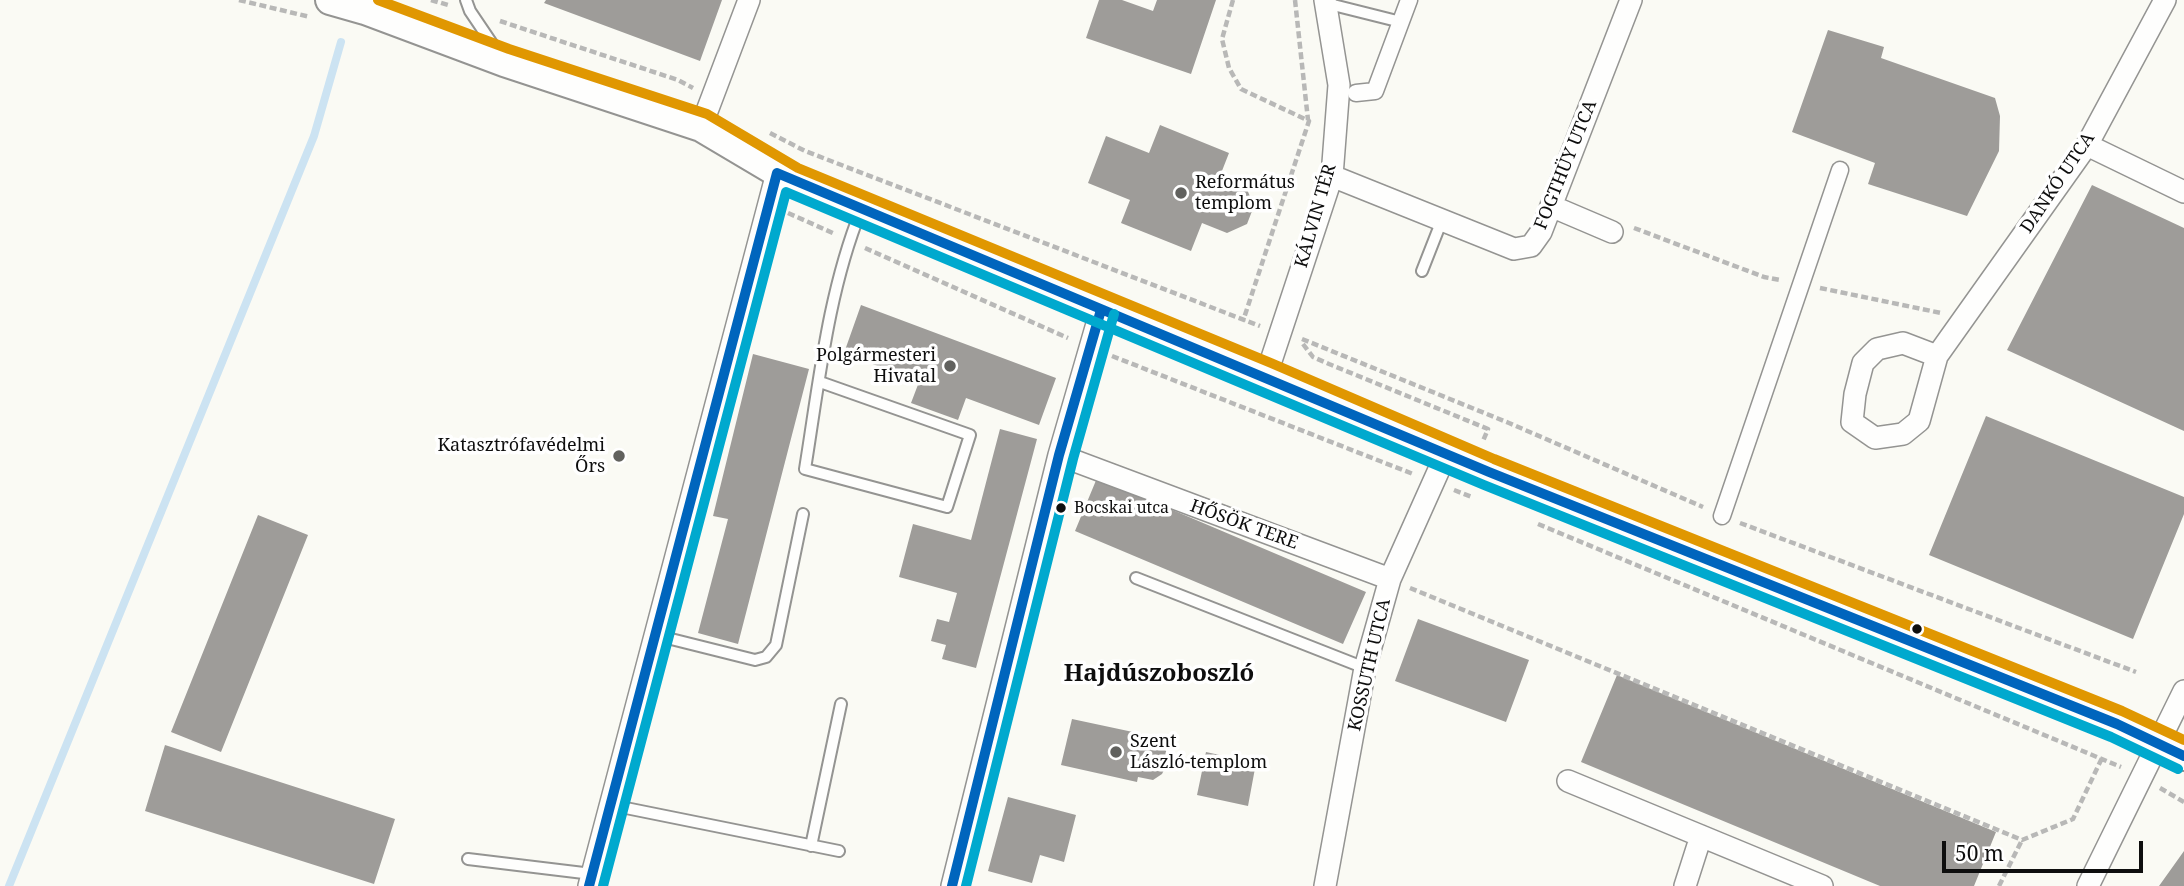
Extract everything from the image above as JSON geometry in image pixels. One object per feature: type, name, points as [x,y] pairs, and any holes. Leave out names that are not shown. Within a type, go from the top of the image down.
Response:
[{"type":"street","points":[[330,0],[374,5],[504,62],[701,127],[784,177],[861,211],[1266,376],[1446,454],[2117,724],[2172,750]]},
{"type":"street","points":[[701,127],[749,0]]},
{"type":"street","points":[[1356,93],[1375,91],[1409,0]]},
{"type":"street","name":"FOGTHÜY UTCA","points":[[1332,176],[1514,249],[1531,246],[1541,232],[1631,0]]},
{"type":"street","name":"DANKÓ UTCA","points":[[1937,356],[1903,343],[1877,349],[1863,363],[1855,394],[1852,422],[1875,438],[1903,434],[1919,421],[1937,356],[2087,145],[2165,0]]},
{"type":"street","name":"KÁLVIN TÉR","points":[[1266,376],[1332,176],[1339,85],[1325,1]]},
{"type":"street","points":[[2087,145],[2184,192]]},
{"type":"street","points":[[1722,516],[1840,170]]},
{"type":"street","points":[[591,880],[656,635],[784,177]]},
{"type":"street","points":[[1553,202],[1620,229]]},
{"type":"street","points":[[952,886],[1059,455],[1101,310]]},
{"type":"street","name":"KOSSUTH UTCA","points":[[1325,886],[1365,668],[1390,579],[1446,454]]},
{"type":"street","name":"HŐSÖK TERE","points":[[1059,455],[1390,579]]},
{"type":"street","points":[[2088,886],[2172,750],[2184,691]]},
{"type":"street","points":[[1568,781],[1822,886]]},
{"type":"street","points":[[1686,885],[1701,835]]},
{"type":"lane","points":[[466,0],[470,11],[504,62]]},
{"type":"lane","points":[[1325,1],[1401,22]]},
{"type":"lane","points":[[820,382],[970,435],[947,507],[805,469],[834,295],[849,240],[861,211]]},
{"type":"lane","points":[[1422,271],[1442,220]]},
{"type":"lane","points":[[656,635],[755,660],[766,657],[776,645],[803,514]]},
{"type":"lane","points":[[1136,578],[1365,668]]},
{"type":"lane","points":[[811,846],[841,704]]},
{"type":"lane","points":[[611,805],[838,851]]},
{"type":"lane","points":[[468,859],[591,880]]},
{"type":"path","points":[[1234,0],[1222,39],[1228,68],[1241,89],[1308,121]]},
{"type":"path","points":[[1243,321],[1308,121],[1295,0]]},
{"type":"path","points":[[786,212],[1089,348],[1478,499]]},
{"type":"path","points":[[1620,229],[1764,277],[1964,317]]},
{"type":"path","points":[[1301,339],[1303,346],[1313,357],[1329,364]]},
{"type":"path","points":[[1529,520],[2102,758],[2073,819],[2022,840],[1999,886]]},
{"type":"path","points":[[1390,579],[2022,840]]},
{"type":"building","points":[[546,0],[722,0],[700,61],[544,3]]},
{"type":"building","points":[[1099,0],[1122,0],[1153,11],[1157,0],[1216,0],[1191,74],[1086,38]]},
{"type":"building","points":[[1828,30],[1884,47],[1881,58],[1995,98],[2000,116],[1999,151],[1967,216],[1868,184],[1875,163],[1792,132]]},
{"type":"building","name":"Református templom","points":[[1160,125],[1229,153],[1220,176],[1246,187],[1254,206],[1247,224],[1227,233],[1202,223],[1191,251],[1121,223],[1130,200],[1088,183],[1106,136],[1149,153]]},
{"type":"building","points":[[2092,185],[2184,228],[2184,431],[2007,350]]},
{"type":"building","name":"Polgármesteri Hivatal","points":[[861,305],[1056,378],[1039,425],[966,398],[958,420],[911,403],[919,382],[844,353]]},
{"type":"building","points":[[753,354],[809,369],[738,644],[698,633],[728,519],[713,516]]},
{"type":"building","points":[[1986,416],[2184,497],[2184,514],[2133,639],[1929,555]]},
{"type":"building","points":[[1000,429],[1037,439],[976,668],[942,659],[946,645],[931,641],[937,619],[949,622],[957,593],[899,577],[913,524],[971,540]]},
{"type":"building","points":[[1097,478],[1366,592],[1343,644],[1075,531]]},
{"type":"building","points":[[258,515],[308,535],[221,752],[171,732]]},
{"type":"building","points":[[1418,619],[1529,660],[1506,722],[1395,681]]},
{"type":"building","points":[[1617,675],[1996,832],[1974,886],[1880,886],[1581,762]]},
{"type":"building","name":"Szent László-templom","points":[[1072,719],[1147,735],[1147,739],[1162,742],[1168,756],[1162,774],[1153,780],[1138,777],[1137,782],[1061,765]]},
{"type":"building","points":[[165,745],[395,819],[374,884],[145,811]]},
{"type":"building","points":[[1206,752],[1256,763],[1248,806],[1197,795]]},
{"type":"building","points":[[1008,797],[1076,815],[1064,862],[1040,855],[1032,883],[988,871]]},
{"type":"building","points":[[2184,851],[2184,886],[2159,886]]},
{"type":"waterway","points":[[9,886],[314,136],[341,42]]},
{"type":"transit line","points":[[378,0],[509,49],[707,114],[798,168],[1271,363],[1494,459],[2122,711],[2184,740]]},
{"type":"transit line","points":[[589,886],[777,173],[1489,472],[2117,724],[2184,756]]},
{"type":"transit line","points":[[603,886],[786,192],[1484,485],[2111,737],[2178,769]]},
{"type":"transit line","points":[[952,886],[1059,455],[1101,310]]},
{"type":"transit line","points":[[966,886],[1073,459],[1114,314]]},
{"type":"place","name":"Református templom","points":[[1181,193]]},
{"type":"place","name":"Polgármesteri Hivatal","points":[[950,366]]},
{"type":"place","name":"Katasztrófavédelmi Őrs","points":[[619,456]]},
{"type":"place","name":"Bocskai utca","points":[[1061,508]]},
{"type":"place","name":"Szent László-templom","points":[[1116,752]]},
{"type":"district","name":"Hajdúszoboszló","points":[[1159,674]]}]
